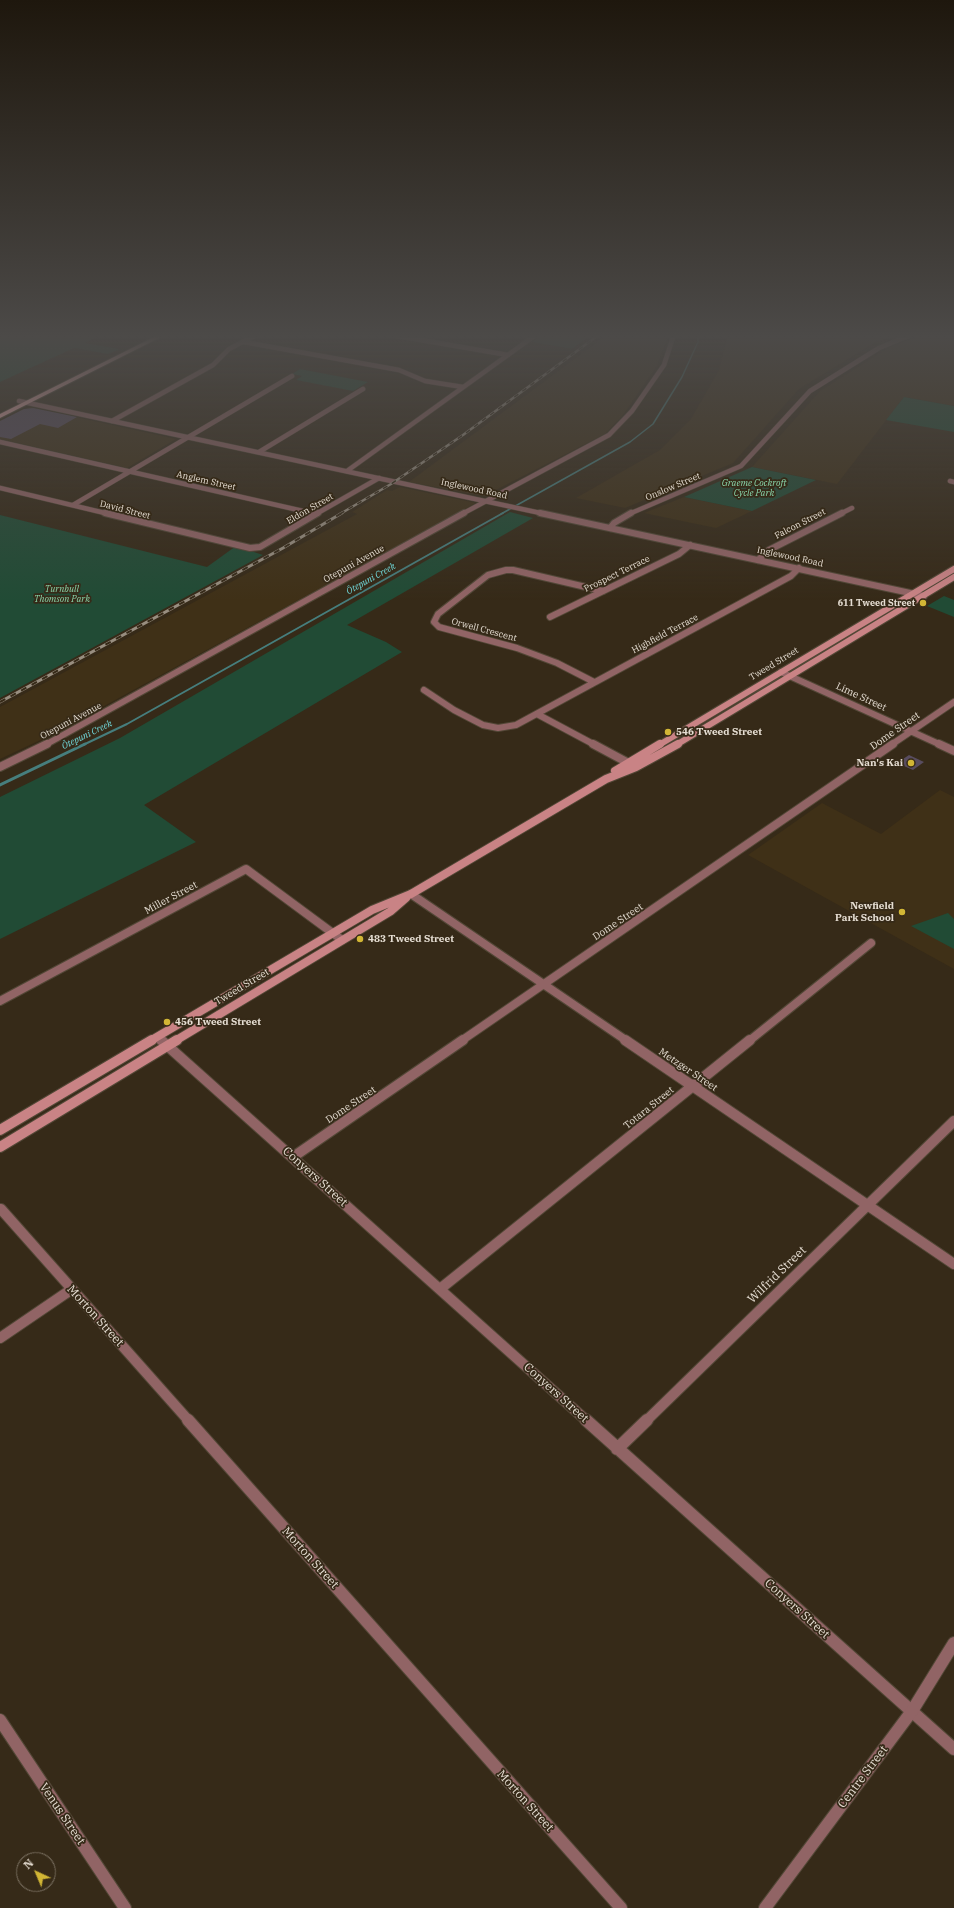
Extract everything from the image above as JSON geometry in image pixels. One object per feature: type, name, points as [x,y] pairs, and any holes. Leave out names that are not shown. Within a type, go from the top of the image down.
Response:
[{"type":"main road","name":"Tweed Street","points":[[0,1147],[391,911],[411,894],[606,779],[628,763],[952,571]]},
{"type":"main road","name":"Tweed Street","points":[[606,779],[636,767],[954,578]]},
{"type":"main road","name":"Tweed Street","points":[[0,1130],[381,905],[411,894]]},
{"type":"street","name":"Inglewood Road","points":[[122,423],[924,596]]},
{"type":"street","points":[[73,505],[212,423]]},
{"type":"street","points":[[259,452],[308,423]]},
{"type":"street","points":[[346,471],[414,423]]},
{"type":"street","name":"Otepuni Avenue","points":[[0,767],[64,736],[486,501],[609,435],[620,423]]},
{"type":"street","name":"Onslow Street","points":[[610,528],[614,523],[636,511],[741,466],[781,423]]},
{"type":"street","name":"Anglem Street","points":[[0,442],[316,514]]},
{"type":"street","name":"Eldon Street","points":[[247,548],[260,547],[379,478]]},
{"type":"street","name":"David Street","points":[[0,488],[247,548]]},
{"type":"street","name":"Falcon Street","points":[[758,560],[770,550],[852,508]]},
{"type":"street","name":"Prospect Terrace","points":[[550,617],[679,554],[690,545]]},
{"type":"street","name":"Highfield Terrace","points":[[424,690],[474,721],[490,727],[507,727],[537,714],[791,576],[799,568]]},
{"type":"street","name":"Orwell Crescent","points":[[594,682],[557,663],[517,648],[439,627],[434,620],[438,614],[488,575],[506,570],[514,570],[603,591]]},
{"type":"street","name":"Lime Street","points":[[781,672],[954,751]]},
{"type":"street","name":"Dome Street","points":[[293,1157],[954,702]]},
{"type":"street","points":[[537,714],[636,767]]},
{"type":"street","name":"Miller Street","points":[[0,1001],[246,869],[342,940]]},
{"type":"street","name":"Metzger Street","points":[[411,894],[954,1264]]},
{"type":"street","name":"Totara Street","points":[[440,1289],[871,943]]},
{"type":"street","name":"Conyers Street","points":[[158,1037],[954,1749]]},
{"type":"street","name":"Wilfrid Street","points":[[617,1449],[954,1121]]},
{"type":"street","name":"Morton Street","points":[[0,1209],[621,1908]]},
{"type":"street","points":[[0,1338],[72,1290]]},
{"type":"street","name":"Centre Street","points":[[765,1908],[912,1711],[954,1643]]},
{"type":"street","name":"Venus Street","points":[[0,1720],[125,1908]]},
{"type":"shaded area","points":[[0,423],[103,423],[176,439],[127,468],[0,439]]},
{"type":"shaded area","points":[[488,423],[615,423],[605,434],[484,496],[409,482]]},
{"type":"shaded area","points":[[687,423],[769,423],[733,463],[625,508],[576,498],[660,450]]},
{"type":"shaded area","points":[[791,423],[884,423],[837,484],[752,467]]},
{"type":"shaded area","points":[[400,487],[476,503],[51,735],[0,759],[0,707],[357,514],[352,512],[387,490],[392,491]]},
{"type":"shaded area","points":[[684,497],[752,511],[716,528],[644,513]]},
{"type":"shaded area","name":"Newfield Park School","points":[[940,790],[954,797],[954,969],[748,855],[822,803],[881,834]]},
{"type":"green space","points":[[903,423],[954,423],[954,432]]},
{"type":"green space","name":"Graeme Cockroft Cycle Park","points":[[752,467],[816,480],[752,511],[684,497]]},
{"type":"green space","points":[[510,512],[533,518],[347,625],[386,642],[402,652],[144,805],[196,842],[0,939],[0,797],[120,738]]},
{"type":"green space","name":"Turnbull Thomson Park","points":[[0,515],[207,567],[236,546],[263,555],[0,698]]},
{"type":"green space","points":[[944,596],[954,600],[954,617],[927,606]]},
{"type":"green space","points":[[948,913],[954,919],[954,949],[911,926]]},
{"type":"building","points":[[0,423],[67,423],[58,428],[40,424],[11,439],[0,437]]},
{"type":"building","name":"Nan's Kai","points":[[909,755],[924,762],[913,770],[897,763]]},
{"type":"waterway","name":"Ōtepuni Creek","points":[[501,514],[630,442],[654,423]]},
{"type":"waterway","name":"Ōtepuni Creek","points":[[83,745],[127,724],[503,513]]},
{"type":"waterway","name":"Ōtepuni Creek","points":[[0,785],[85,744]]},
{"type":"railway","points":[[340,514],[391,484],[479,423]]},
{"type":"railway","points":[[0,702],[283,548],[342,513]]},
{"type":"place","name":"611 Tweed Street","points":[[923,603]]},
{"type":"place","name":"546 Tweed Street","points":[[668,732]]},
{"type":"place","name":"Nan's Kai","points":[[911,763]]},
{"type":"place","name":"Newfield Park School","points":[[902,912]]},
{"type":"place","name":"483 Tweed Street","points":[[360,939]]},
{"type":"place","name":"456 Tweed Street","points":[[167,1022]]}]
